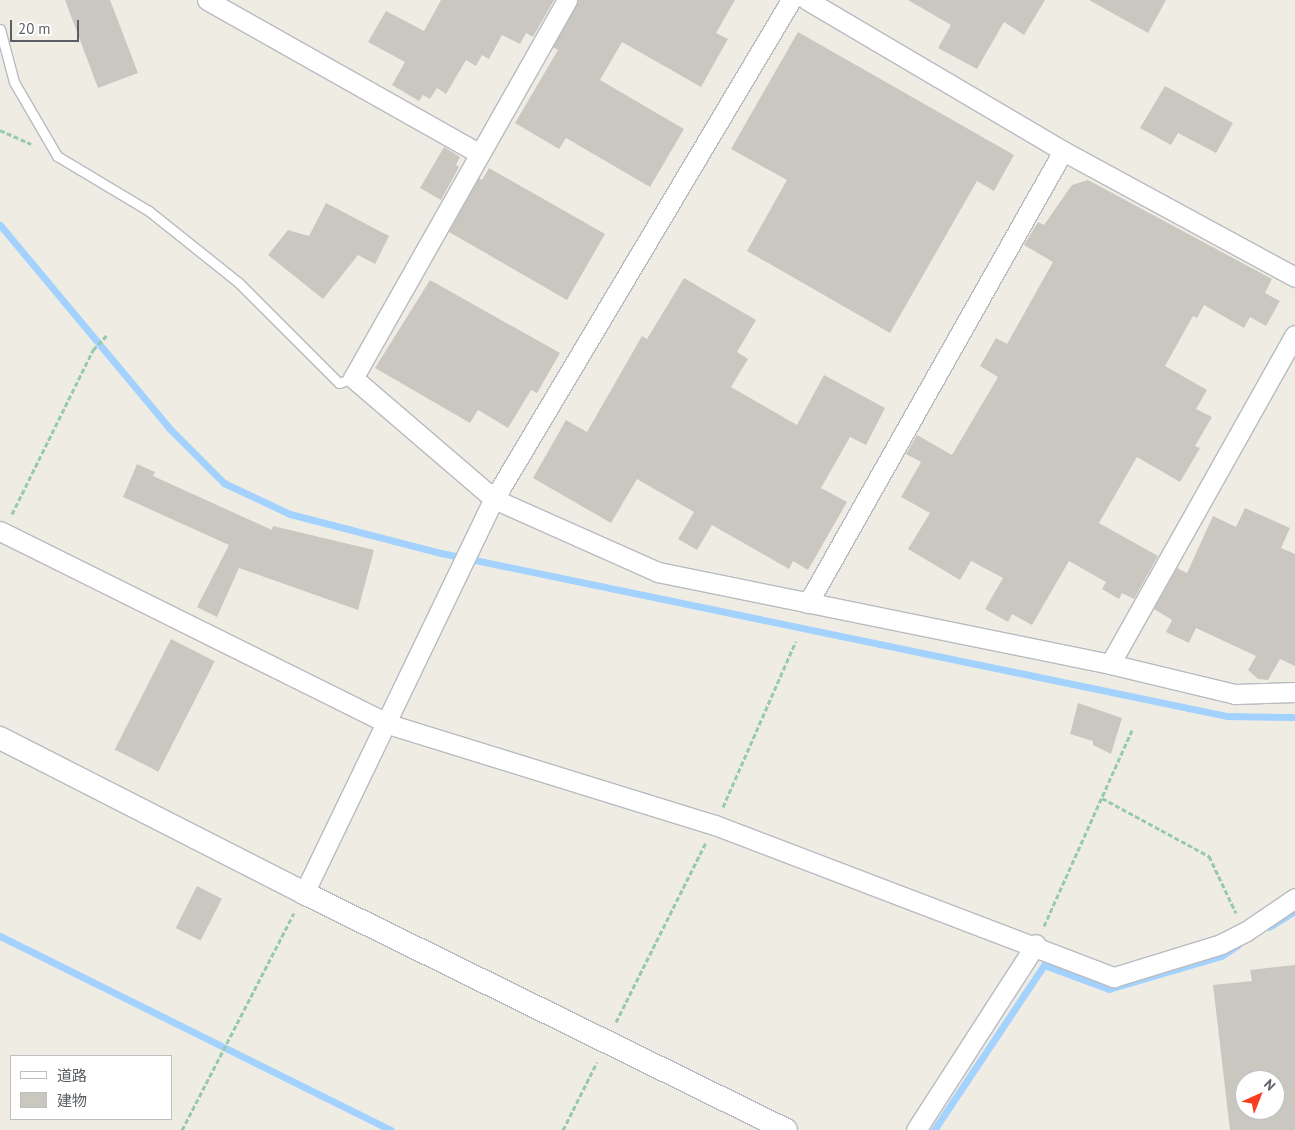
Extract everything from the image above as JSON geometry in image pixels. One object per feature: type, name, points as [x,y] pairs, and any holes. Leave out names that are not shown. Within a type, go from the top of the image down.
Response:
[{"type":"street","points":[[207,0],[480,154]]},
{"type":"street","points":[[567,0],[353,378],[494,499],[595,542],[658,572],[1110,664],[1236,694],[1295,692]]},
{"type":"street","points":[[304,893],[388,724],[494,499],[791,0]]},
{"type":"street","points":[[807,0],[1063,151],[1295,277]]},
{"type":"street","points":[[808,603],[1063,151]]},
{"type":"street","points":[[1110,664],[1295,336]]},
{"type":"street","points":[[2,532],[388,724],[714,825],[1036,944],[1114,976],[1220,944],[1245,932],[1295,898]]},
{"type":"street","points":[[0,738],[304,893],[786,1130]]},
{"type":"street","points":[[916,1130],[1036,944]]},
{"type":"lane","points":[[0,29],[14,82],[57,156],[149,211],[230,276],[339,384],[353,378]]},
{"type":"path","points":[[2,532],[93,350],[107,335]]},
{"type":"path","points":[[563,1130],[714,825],[796,641]]},
{"type":"path","points":[[1036,944],[1133,728]]},
{"type":"path","points":[[1102,798],[1209,856],[1245,932]]},
{"type":"path","points":[[182,1130],[304,893]]},
{"type":"building","points":[[65,0],[110,0],[138,73],[98,88]]},
{"type":"building","points":[[441,0],[554,0],[533,37],[526,33],[520,44],[502,35],[489,59],[482,55],[476,66],[466,60],[446,94],[437,88],[430,99],[423,95],[419,101],[392,85],[405,62],[368,42],[386,11],[424,31]]},
{"type":"building","points":[[578,0],[735,0],[716,33],[728,39],[701,87],[622,42],[600,80],[684,129],[650,187],[566,138],[559,149],[515,123],[558,50],[553,47]]},
{"type":"building","points":[[908,0],[1045,0],[1024,35],[1004,22],[977,69],[938,48],[951,25]]},
{"type":"building","points":[[1089,0],[1166,0],[1148,33]]},
{"type":"building","points":[[798,32],[1014,155],[994,191],[977,181],[890,333],[747,251],[787,180],[731,149]]},
{"type":"building","points":[[1165,86],[1233,123],[1216,153],[1178,133],[1171,145],[1140,128]]},
{"type":"building","points":[[444,147],[460,157],[456,165],[459,167],[441,200],[420,188]]},
{"type":"building","points":[[489,168],[605,234],[567,300],[449,232],[479,178],[482,180]]},
{"type":"building","points":[[1088,180],[1272,279],[1265,293],[1280,301],[1266,326],[1250,317],[1244,328],[1204,305],[1197,318],[1193,316],[1165,366],[1207,390],[1196,409],[1212,417],[1195,446],[1200,448],[1180,482],[1137,457],[1099,523],[1158,556],[1134,599],[1122,593],[1119,599],[1102,589],[1106,582],[1069,561],[1032,625],[1012,614],[1008,622],[985,609],[1003,578],[971,561],[960,580],[908,549],[930,513],[901,497],[921,462],[906,454],[917,435],[952,455],[998,377],[980,366],[996,338],[1007,344],[1053,262],[1024,245],[1038,222],[1044,225],[1072,185]]},
{"type":"building","points":[[326,203],[389,236],[375,264],[358,255],[323,299],[268,255],[288,230],[309,236]]},
{"type":"building","points":[[684,278],[756,320],[737,352],[748,359],[731,387],[797,425],[824,375],[885,408],[866,445],[850,437],[821,488],[847,502],[808,570],[793,561],[789,569],[712,525],[697,550],[678,539],[694,512],[637,479],[611,523],[533,478],[566,420],[587,432],[642,336],[647,339]]},
{"type":"building","points":[[430,280],[560,353],[537,393],[531,390],[508,428],[478,410],[470,423],[375,368]]},
{"type":"building","points":[[137,464],[155,472],[153,476],[272,530],[273,526],[374,550],[358,610],[239,568],[217,617],[197,607],[229,545],[123,497]]},
{"type":"building","points":[[1245,508],[1290,528],[1281,548],[1295,554],[1295,666],[1280,659],[1268,680],[1258,679],[1248,670],[1256,656],[1196,628],[1189,643],[1166,632],[1172,620],[1154,609],[1177,568],[1187,573],[1213,516],[1236,527]]},
{"type":"building","points":[[171,639],[215,661],[158,772],[115,749]]},
{"type":"building","points":[[1078,703],[1122,718],[1111,754],[1093,745],[1093,741],[1070,734]]},
{"type":"building","points":[[197,886],[222,899],[201,941],[176,928]]},
{"type":"building","points":[[1295,965],[1295,1130],[1230,1130],[1213,985],[1252,981],[1250,970]]},
{"type":"waterway","points":[[0,225],[169,428],[224,483],[290,514],[441,553],[1227,716],[1293,717]]},
{"type":"waterway","points":[[1269,927],[1295,911]]},
{"type":"waterway","points":[[0,936],[391,1130]]},
{"type":"waterway","points":[[934,1130],[1044,965],[1109,989],[1221,956],[1238,945]]}]
